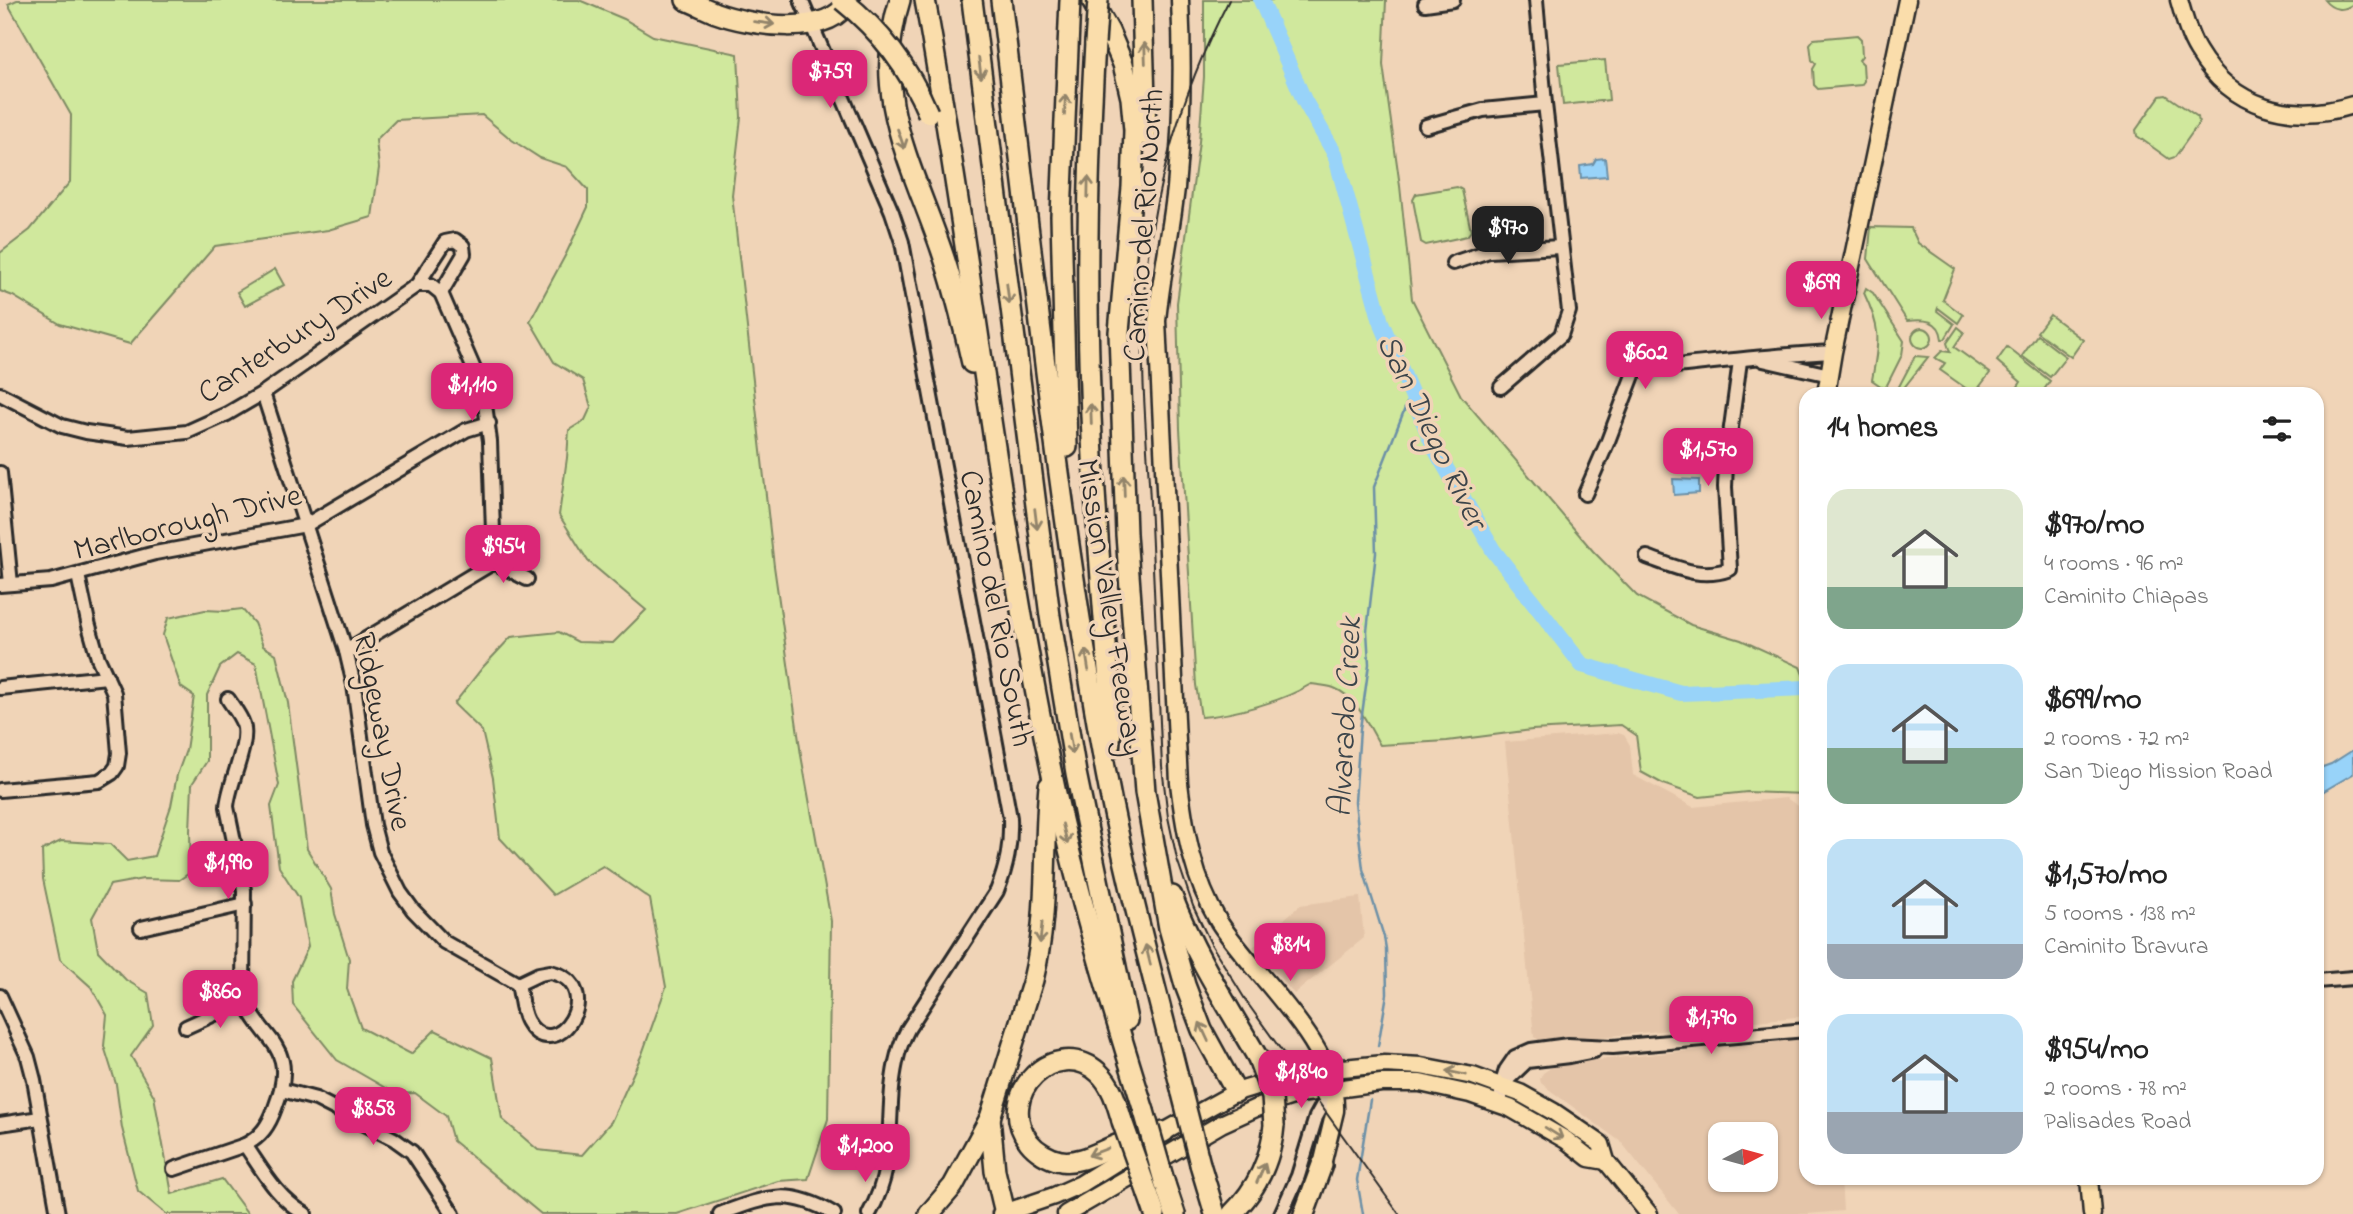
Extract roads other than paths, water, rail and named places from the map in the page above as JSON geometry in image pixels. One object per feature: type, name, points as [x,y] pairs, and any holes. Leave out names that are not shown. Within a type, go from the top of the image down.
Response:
[{"type":"highway","points":[[686,0],[718,13],[755,22],[789,26],[831,18],[839,13],[849,0]]},
{"type":"highway","points":[[842,0],[872,26],[936,111]]},
{"type":"highway","points":[[900,0],[893,24],[889,61],[889,86],[895,122],[950,272],[994,452]]},
{"type":"highway","points":[[925,0],[936,111],[960,219],[977,315],[994,452],[1050,767],[1099,965],[1144,1111]]},
{"type":"highway","name":"Mission Valley Freeway","points":[[972,0],[1054,642],[1079,786],[1144,1111],[1175,1214]]},
{"type":"highway","name":"Mission Valley Freeway","points":[[1001,0],[1087,662],[1123,851],[1182,1093],[1213,1207]]},
{"type":"highway","points":[[1091,0],[1109,31],[1123,64],[1131,98],[1134,130],[1132,187],[1119,332],[1127,548],[1145,792],[1169,928],[1185,985],[1202,1030],[1236,1092]]},
{"type":"highway","points":[[1098,0],[1088,179],[1088,304],[1095,509],[1112,720],[1107,775]]},
{"type":"highway","points":[[1121,351],[1125,338],[1146,132],[1142,0]]},
{"type":"highway","points":[[1063,491],[1068,438],[1061,216],[1070,9]]},
{"type":"highway","points":[[929,1214],[953,1186],[990,1118],[1038,961],[1044,901],[1050,767]]},
{"type":"highway","points":[[1154,847],[1185,928],[1206,970],[1258,1058],[1272,1097],[1270,1149],[1261,1177],[1232,1214]]},
{"type":"highway","points":[[1155,1214],[1148,1194],[1122,1121],[1110,1087],[1100,1074],[1072,1061],[1052,1064],[1026,1083],[1018,1107],[1018,1120],[1031,1144],[1041,1153],[1062,1161],[1073,1161],[1123,1142],[1164,1132]]},
{"type":"highway","points":[[990,1118],[995,1171],[1005,1214]]},
{"type":"highway","points":[[1304,1214],[1322,1165]]},
{"type":"main road","name":"Camino del Rio North","points":[[1180,0],[1181,86],[1176,191],[1162,271],[1157,321],[1157,368],[1179,783],[1184,824],[1197,877],[1219,922],[1314,1044],[1326,1069],[1335,1111],[1322,1165]]},
{"type":"main road","points":[[1827,387],[1907,0]]},
{"type":"main road","points":[[2179,0],[2186,26],[2197,50],[2211,69],[2241,97],[2273,110],[2291,112],[2312,113],[2353,105]]},
{"type":"main road","points":[[1005,1214],[1081,1184],[1164,1132],[1236,1092],[1279,1078],[1326,1069],[1378,1065],[1421,1066],[1473,1076],[1520,1093],[1601,1144],[1606,1161],[1649,1214]]},
{"type":"main road","points":[[1066,1214],[1221,1124],[1294,1095],[1381,1083],[1417,1083],[1470,1094],[1501,1104],[1544,1126],[1589,1158],[1606,1161]]},
{"type":"main road","points":[[2090,1185],[2092,1214]]},
{"type":"street","name":"Camino del Rio South","points":[[801,0],[892,212],[902,242],[1010,818],[1011,841],[1007,865],[997,891],[908,1029],[898,1053],[893,1079],[886,1173],[869,1214]]},
{"type":"street","points":[[1425,4],[1453,0]]},
{"type":"street","points":[[1501,387],[1561,335],[1569,311],[1560,247],[1536,0]]},
{"type":"street","points":[[1426,126],[1483,110],[1545,104]]},
{"type":"street","points":[[418,285],[445,242],[455,240],[463,246],[464,254],[441,293]]},
{"type":"street","points":[[1453,263],[1489,251],[1560,247]]},
{"type":"street","points":[[418,285],[431,285],[441,293],[483,390],[489,423],[494,562]]},
{"type":"street","name":"Canterbury Drive","points":[[0,394],[62,426],[86,432],[128,438],[187,432],[227,414],[263,393],[418,285]]},
{"type":"street","points":[[1585,494],[1635,370],[1740,361],[1775,355],[1833,352]]},
{"type":"street","points":[[1756,358],[1830,375]]},
{"type":"street","points":[[1647,557],[1693,574],[1730,569],[1725,488],[1740,361]]},
{"type":"street","name":"Ridgeway Drive","points":[[263,393],[346,651],[354,685],[373,825],[380,852],[400,892],[413,910],[444,942],[518,984]]},
{"type":"street","name":"Marlborough Drive","points":[[5,584],[51,581],[155,553],[306,525],[466,430],[489,423]]},
{"type":"street","points":[[0,473],[5,584]]},
{"type":"street","points":[[494,562],[527,579]]},
{"type":"street","points":[[346,651],[494,562]]},
{"type":"street","points":[[0,790],[100,782],[117,766],[119,753],[114,694],[88,622],[78,575]]},
{"type":"street","points":[[0,688],[107,677]]},
{"type":"street","points":[[174,1169],[253,1141],[269,1125],[282,1090],[283,1065],[278,1047],[246,1003],[243,990],[244,890],[227,807],[242,751],[244,725],[228,699]]},
{"type":"street","points":[[141,928],[245,904]]},
{"type":"street","points":[[550,972],[569,980],[573,987],[576,1007],[570,1025],[562,1032],[552,1035],[542,1035],[534,1030],[525,1016],[518,984],[550,972]]},
{"type":"street","points":[[2324,980],[2353,978]]},
{"type":"street","points":[[186,1027],[232,1006],[246,1003]]},
{"type":"street","points":[[2,1004],[28,1057],[58,1214]]},
{"type":"street","points":[[1501,1104],[1501,1086],[1531,1059],[1569,1056],[1613,1046],[1799,1031]]},
{"type":"street","points":[[1281,1214],[1298,1176],[1316,1117],[1332,1088]]},
{"type":"street","points":[[282,1090],[316,1099],[394,1139],[412,1152],[453,1214]]},
{"type":"street","points":[[0,1124],[40,1118]]},
{"type":"street","points":[[245,1145],[278,1193],[290,1205],[305,1214]]},
{"type":"street","points":[[1315,1214],[1322,1165]]},
{"type":"street","points":[[725,1213],[766,1197],[781,1196],[822,1207],[834,1214]]},
{"type":"water","points":[[1605,158],[1607,176],[1581,178],[1580,166]]},
{"type":"water","points":[[1673,479],[1699,480],[1699,493],[1674,495]]},
{"type":"water","points":[[2353,750],[2353,774],[2324,791],[2324,766]]},
{"type":"waterway","name":"San Diego River","points":[[1261,0],[1304,100],[1335,154],[1381,322],[1435,449],[1493,550],[1582,665],[1681,693],[1799,688]]},
{"type":"waterway","name":"Alvarado Creek","points":[[1378,1046],[1387,994],[1386,949],[1363,869],[1355,802],[1360,729],[1369,664],[1367,631],[1376,553],[1374,487],[1411,393]]},
{"type":"waterway","name":"Alvarado Creek","points":[[1363,1214],[1357,1180],[1370,1100]]},
{"type":"tram line","points":[[1229,0],[1211,37],[1181,113],[1159,193],[1146,274],[1143,315],[1144,385],[1162,767],[1168,817],[1177,859],[1193,906],[1211,944],[1248,1004],[1399,1214]]}]
